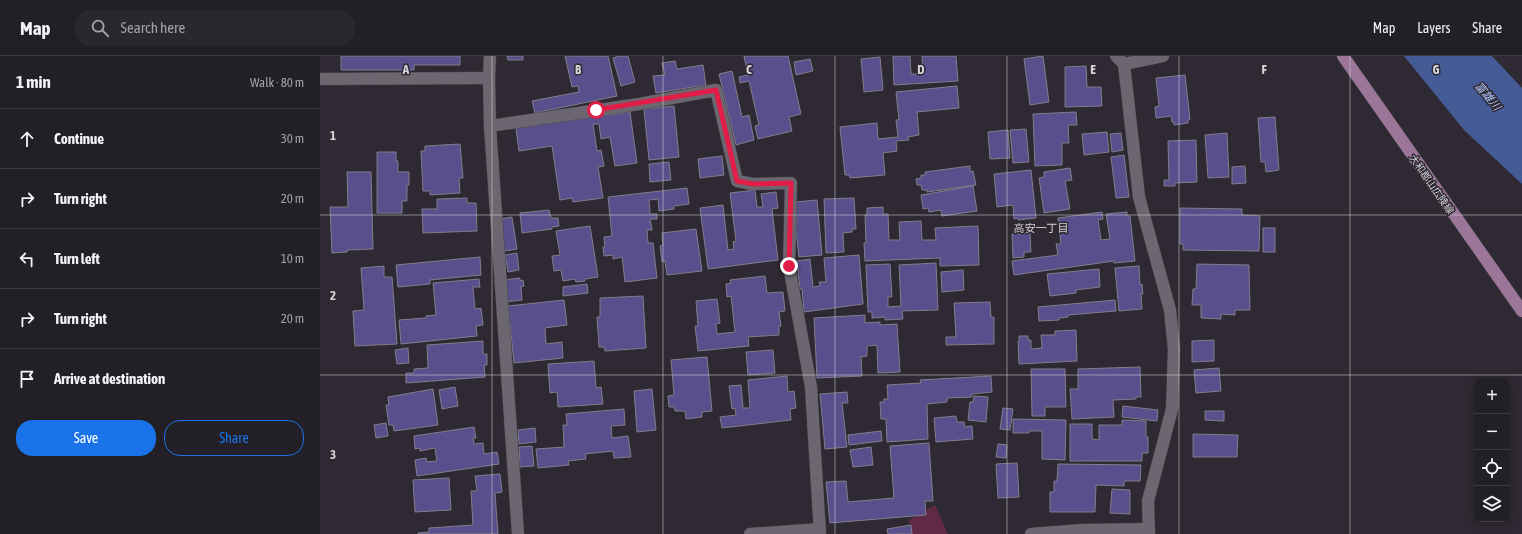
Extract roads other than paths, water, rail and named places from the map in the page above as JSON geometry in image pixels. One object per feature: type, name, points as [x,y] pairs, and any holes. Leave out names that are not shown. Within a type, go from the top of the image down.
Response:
[{"type":"main road","name":"大和郡山広陵線","points":[[1343,56],[1522,311]]},
{"type":"street","points":[[490,56],[490,126],[518,534]]},
{"type":"street","points":[[1031,534],[1082,530],[1149,531],[1148,501],[1172,409],[1174,349],[1170,310],[1139,197],[1120,60],[1163,56]]},
{"type":"street","points":[[320,79],[489,78]]},
{"type":"street","points":[[490,126],[639,104],[716,90],[737,181],[753,184],[791,183],[789,266],[811,387],[820,531],[750,534]]},
{"type":"water","name":"富雄川","points":[[1404,56],[1492,56],[1522,88],[1522,184],[1464,130]]},
{"type":"district","name":"高安一丁目","points":[[1041,228]]}]
